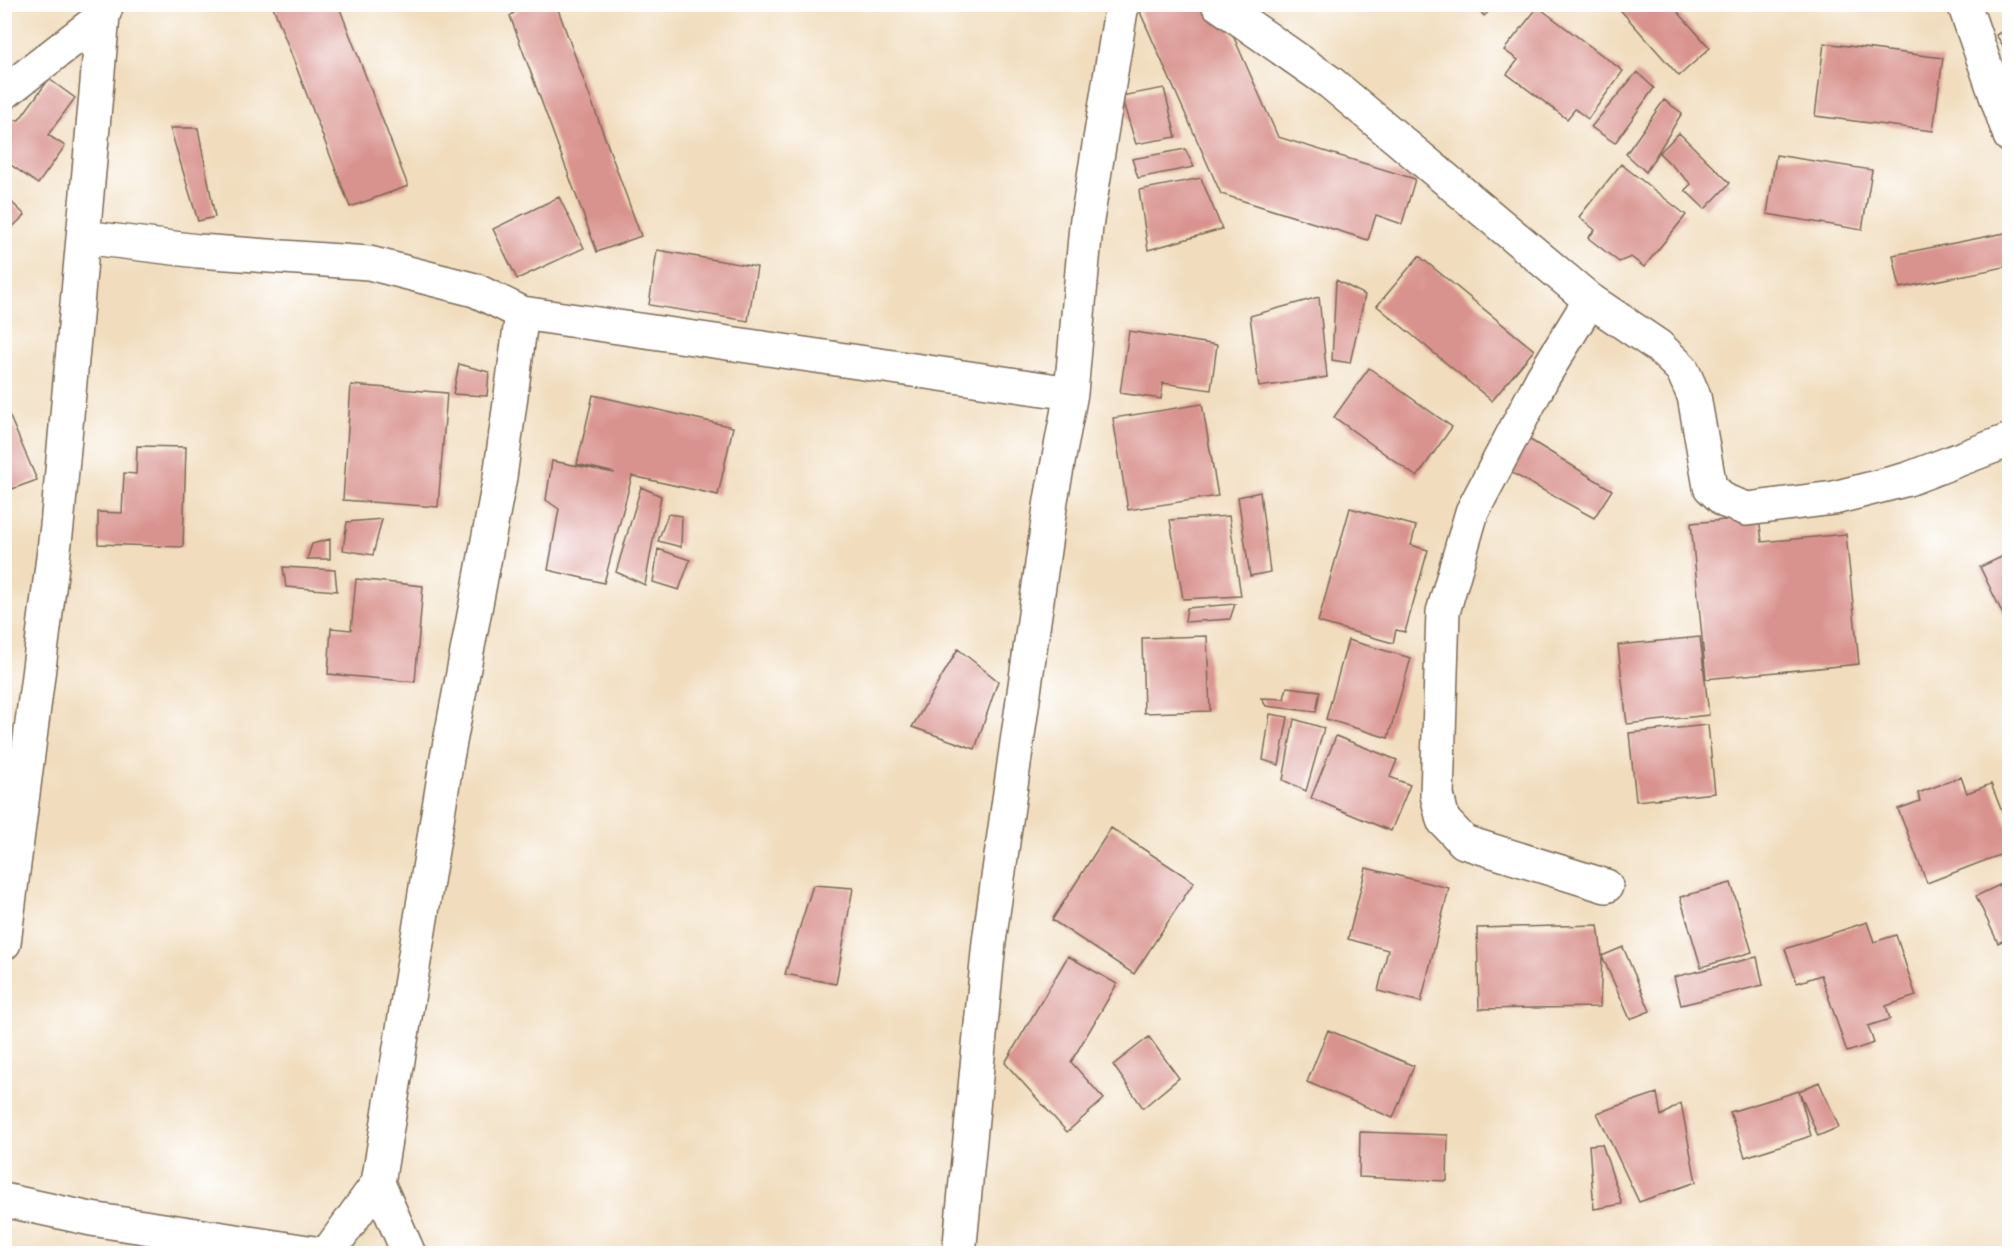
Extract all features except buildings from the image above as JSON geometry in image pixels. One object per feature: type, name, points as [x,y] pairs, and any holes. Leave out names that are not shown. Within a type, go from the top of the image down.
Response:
[{"type":"street","points":[[959,1254],[989,942],[1051,500],[1071,393],[1086,226],[1122,4]]},
{"type":"street","points":[[1218,4],[1330,83],[1590,300],[1658,346],[1682,369],[1694,396],[1710,487],[1725,501],[1747,509],[1834,498],[1908,479],[2010,440]]},
{"type":"street","points":[[1964,4],[2010,136]]},
{"type":"street","points":[[4,93],[105,10]]},
{"type":"street","points":[[4,943],[57,526],[105,10]]},
{"type":"street","points":[[83,237],[198,251],[369,263],[475,290],[522,313],[1071,393]]},
{"type":"street","points":[[1590,300],[1543,377],[1472,512],[1443,612],[1437,795],[1443,820],[1464,842],[1606,886]]},
{"type":"street","points":[[327,1254],[378,1183],[447,758],[500,477],[522,313]]},
{"type":"street","points":[[378,1183],[409,1254]]},
{"type":"street","points":[[4,1200],[91,1220],[321,1254]]}]
